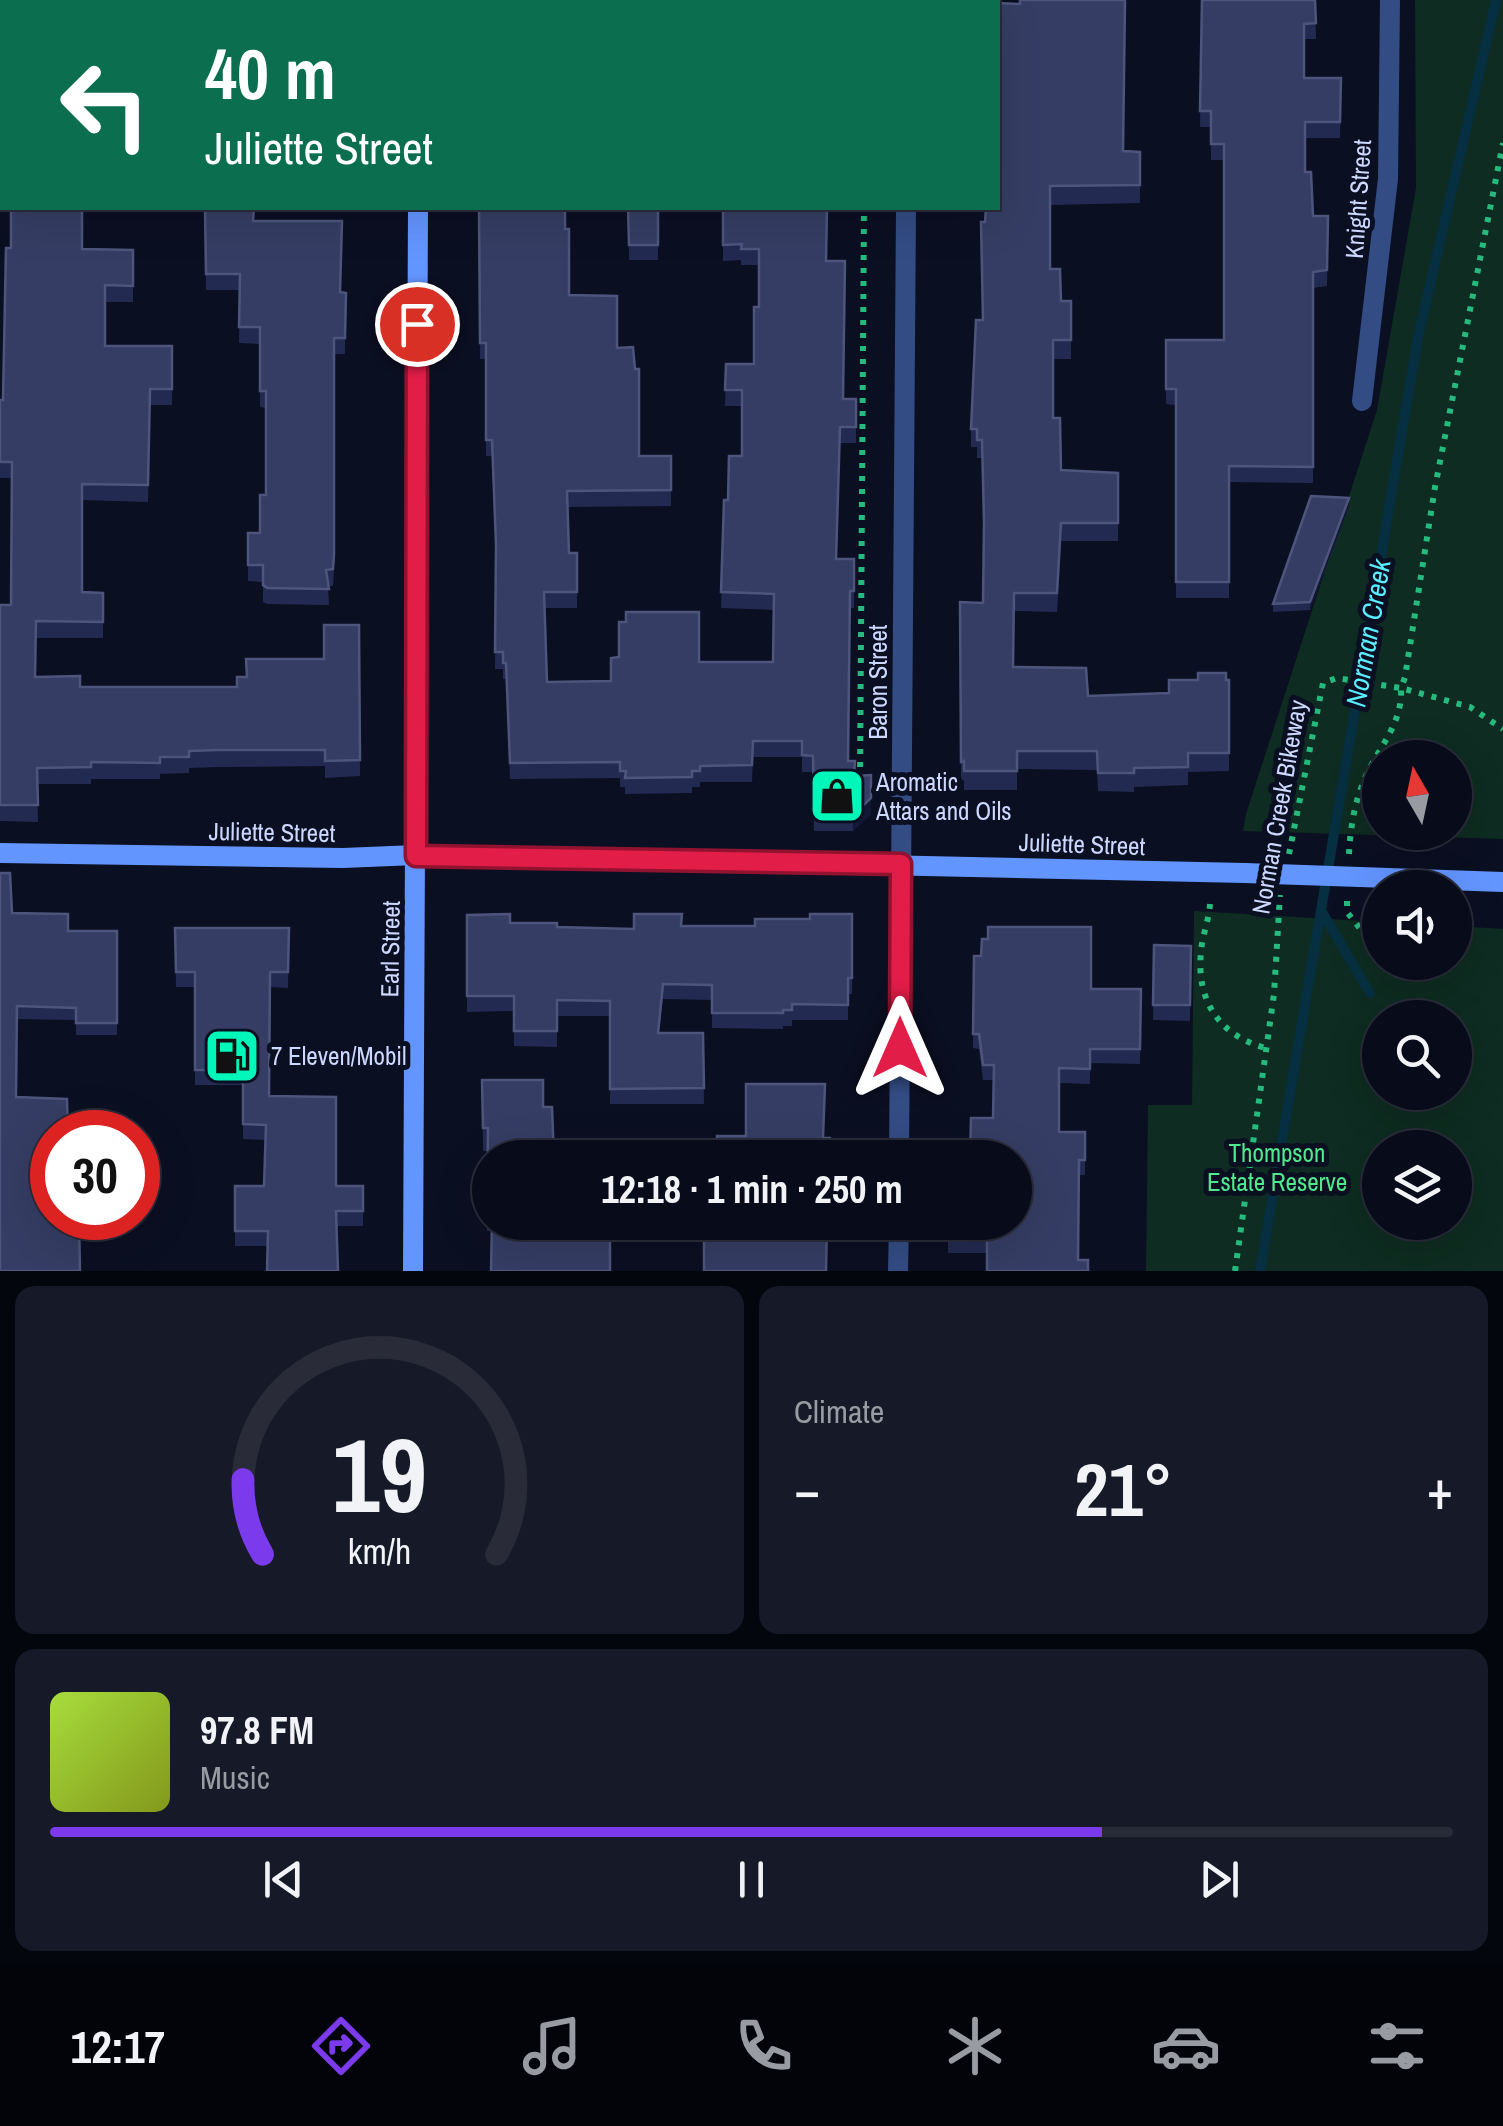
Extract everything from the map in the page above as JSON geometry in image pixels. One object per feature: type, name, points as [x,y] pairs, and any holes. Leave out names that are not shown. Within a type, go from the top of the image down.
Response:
[{"type":"main road","name":"Earl Street","points":[[412,1271],[418,210]]},
{"type":"main road","name":"Juliette Street","points":[[0,852],[901,864],[1245,874],[1354,885],[1503,882]]},
{"type":"street","name":"Knight Street","points":[[1362,400],[1388,179],[1390,0]]},
{"type":"street","name":"Baron Street","points":[[899,1140],[906,210]]},
{"type":"street","points":[[898,1271],[899,1240]]},
{"type":"path","points":[[1349,857],[1364,780],[1402,708],[1396,688],[1503,143]]},
{"type":"path","points":[[860,792],[864,210]]},
{"type":"path","name":"Norman Creek Bikeway","points":[[1288,859],[1323,682],[1337,678],[1396,688],[1470,707],[1503,729]]},
{"type":"path","points":[[1354,885],[1347,912],[1362,931]]},
{"type":"path","name":"Norman Creek Bikeway","points":[[1235,1271],[1266,1048],[1282,888]]},
{"type":"path","points":[[1210,904],[1200,952],[1207,1006],[1218,1023],[1245,1043],[1266,1048]]},
{"type":"green space","points":[[1415,0],[1503,0],[1503,839],[1472,838],[1472,740],[1362,740],[1362,835],[1243,831],[1377,410],[1416,188]]},
{"type":"green space","name":"Thompson Estate Reserve","points":[[1194,911],[1362,921],[1362,980],[1472,980],[1472,927],[1503,929],[1503,1271],[1146,1271],[1148,1105],[1192,1105]]},
{"type":"building","points":[[1020,0],[1125,0],[1123,151],[1140,152],[1140,185],[1050,186],[1050,269],[1060,269],[1061,301],[1071,301],[1071,340],[1053,340],[1053,418],[1060,418],[1061,470],[1118,473],[1118,523],[1061,523],[1057,593],[1014,593],[1013,667],[1086,668],[1088,696],[1169,693],[1169,680],[1198,680],[1198,673],[1226,673],[1229,753],[1188,753],[1188,767],[1098,773],[1097,751],[1017,751],[1017,771],[964,771],[964,761],[961,762],[960,602],[983,603],[982,440],[977,440],[977,429],[971,429],[976,320],[983,320],[981,222],[985,222],[986,210],[1000,210],[1000,3],[1020,4]]},
{"type":"building","points":[[1202,0],[1315,0],[1316,23],[1304,24],[1304,78],[1341,78],[1340,122],[1305,122],[1305,172],[1311,172],[1313,216],[1328,216],[1327,270],[1313,272],[1313,467],[1229,466],[1229,582],[1176,582],[1176,389],[1166,389],[1166,340],[1224,340],[1224,144],[1211,144],[1211,111],[1200,111]]},
{"type":"building","points":[[11,210],[82,210],[82,249],[133,250],[133,286],[105,285],[105,346],[172,346],[172,389],[150,389],[148,485],[82,484],[82,592],[103,593],[103,622],[36,621],[35,677],[80,676],[80,687],[237,687],[237,677],[247,677],[246,659],[324,659],[324,625],[359,625],[360,760],[325,761],[325,750],[218,750],[189,751],[189,757],[160,757],[160,763],[91,762],[91,767],[37,768],[38,805],[0,805],[0,605],[11,605],[12,462],[0,462],[0,400],[6,248],[11,248]]},
{"type":"building","points":[[205,210],[254,210],[253,221],[342,221],[340,292],[346,293],[345,338],[334,338],[334,555],[333,569],[326,570],[329,589],[267,588],[263,585],[263,565],[248,565],[248,533],[260,533],[260,495],[266,495],[266,391],[260,391],[260,327],[239,327],[240,274],[206,274]]},
{"type":"building","points":[[479,210],[565,210],[565,229],[569,229],[569,295],[617,296],[617,348],[633,347],[635,369],[639,369],[639,456],[671,456],[671,490],[567,491],[569,553],[577,553],[577,592],[544,592],[547,682],[611,681],[611,658],[619,657],[619,622],[626,622],[626,612],[699,612],[699,662],[773,662],[774,594],[721,592],[729,456],[742,456],[742,390],[725,390],[726,364],[754,364],[754,307],[759,307],[759,249],[741,249],[742,244],[723,245],[723,210],[827,210],[826,261],[845,261],[843,399],[856,399],[856,427],[840,427],[836,559],[854,559],[854,591],[850,591],[848,761],[855,761],[854,776],[871,775],[871,798],[853,815],[814,815],[813,756],[802,755],[802,741],[753,741],[752,765],[700,766],[700,771],[692,771],[692,777],[625,778],[626,771],[620,771],[620,762],[510,763],[506,663],[503,652],[495,652],[492,440],[486,440],[486,343],[480,343]]},
{"type":"building","points":[[628,210],[658,210],[658,245],[629,245]]},
{"type":"building","points":[[1311,496],[1349,498],[1310,602],[1273,604]]},
{"type":"building","points":[[0,873],[10,873],[12,913],[68,914],[68,931],[117,931],[117,1023],[76,1023],[76,1008],[17,1006],[16,1097],[67,1099],[67,1110],[30,1110],[30,1240],[79,1240],[80,1271],[0,1271]]},
{"type":"building","points":[[510,914],[510,923],[634,929],[634,914],[682,914],[681,926],[755,926],[755,919],[852,914],[848,1005],[792,1004],[792,1010],[783,1013],[712,1013],[712,985],[663,984],[658,1033],[703,1033],[704,1088],[610,1089],[610,1001],[557,1000],[557,1031],[514,1031],[514,996],[467,996],[467,915]]},
{"type":"building","points":[[988,927],[1091,927],[1091,989],[1141,989],[1140,1049],[1090,1049],[1090,1069],[1059,1068],[1059,1132],[1085,1132],[1085,1160],[1079,1160],[1078,1260],[1088,1260],[1088,1271],[987,1271],[987,1240],[1032,1240],[1032,1140],[970,1140],[971,1118],[993,1118],[994,1065],[983,1065],[979,1034],[973,1034],[974,956],[981,956],[982,939],[988,939]]},
{"type":"building","points":[[175,928],[289,928],[288,972],[270,972],[269,1096],[336,1097],[336,1186],[363,1186],[363,1211],[336,1211],[338,1271],[267,1271],[268,1231],[235,1231],[235,1186],[264,1186],[266,1125],[243,1124],[243,1070],[195,1070],[195,972],[176,972]]},
{"type":"building","points":[[1154,945],[1191,946],[1190,1005],[1153,1005]]},
{"type":"building","points":[[482,1080],[543,1080],[543,1107],[552,1107],[553,1140],[488,1140],[488,1128],[483,1128]]},
{"type":"building","points":[[746,1084],[825,1084],[823,1138],[830,1140],[717,1140],[717,1136],[746,1136]]},
{"type":"building","points":[[492,1240],[610,1240],[610,1271],[491,1271]]},
{"type":"building","points":[[704,1240],[827,1240],[826,1271],[704,1271]]},
{"type":"waterway","name":"Norman Creek","points":[[1260,1271],[1418,337],[1496,0]]},
{"type":"waterway","points":[[1322,912],[1370,993]]},
{"type":"place","name":"Aromatic Attars and Oils","points":[[837,796]]},
{"type":"place","name":"7 Eleven/Mobil","points":[[232,1056]]},
{"type":"route","points":[[417,324],[416,856],[901,864],[900,1048]]}]
